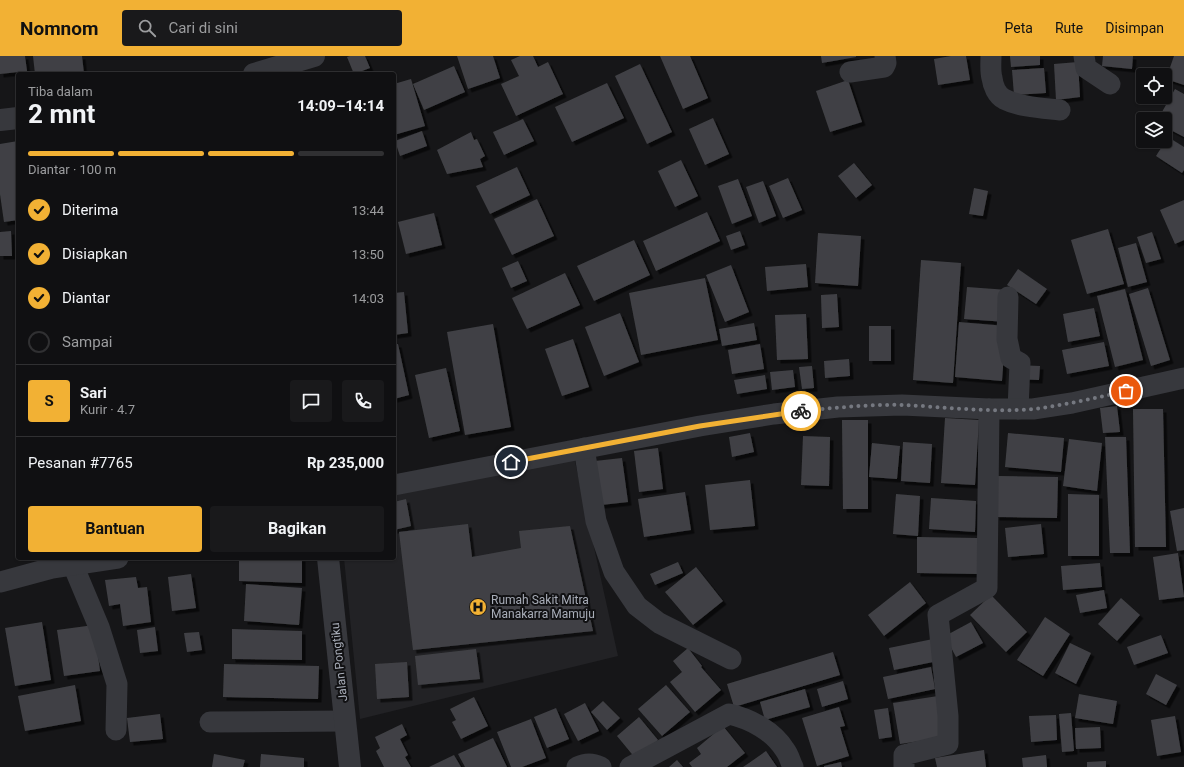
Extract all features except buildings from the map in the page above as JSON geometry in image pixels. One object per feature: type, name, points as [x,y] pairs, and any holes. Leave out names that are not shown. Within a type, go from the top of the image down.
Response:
[{"type":"street","points":[[264,69],[314,56]]},
{"type":"street","points":[[850,72],[884,67],[886,63],[885,56]]},
{"type":"street","points":[[991,56],[992,78],[996,90],[1000,96],[1023,105],[1060,110]]},
{"type":"street","points":[[1084,56],[1086,68],[1110,84]]},
{"type":"street","points":[[0,120],[16,118]]},
{"type":"street","points":[[1008,297],[1007,339],[1011,358],[1020,363],[1018,409]]},
{"type":"street","points":[[396,485],[700,426],[774,414],[838,407],[902,405],[989,409],[1033,409],[1072,403],[1184,378]]},
{"type":"street","points":[[904,767],[904,755],[948,744],[948,716],[938,615],[987,588],[989,409]]},
{"type":"street","points":[[584,448],[596,521],[614,572],[637,606],[659,623],[731,659]]},
{"type":"street","points":[[0,582],[52,568],[105,560]]},
{"type":"street","name":"Jalan Pongtiku","points":[[328,560],[350,767]]},
{"type":"street","points":[[73,565],[99,627],[118,684],[116,730]]},
{"type":"street","points":[[630,767],[729,714],[760,726],[775,736],[786,751],[793,767]]},
{"type":"street","points":[[210,722],[345,721]]},
{"type":"street","points":[[577,767],[588,763],[601,767]]},
{"type":"shaded area","name":"Rumah Sakit Mitra Manakarra Mamuju","points":[[574,457],[618,656],[360,719],[344,560],[396,560],[396,492]]},
{"type":"way so far","points":[[801,411],[838,407],[902,405],[989,409],[1033,409],[1072,403],[1126,391]]},
{"type":"place","name":"Rumah Sakit Mitra Manakarra Mamuju","points":[[478,607]]},
{"type":"route","points":[[511,462],[700,426],[801,411]]}]
